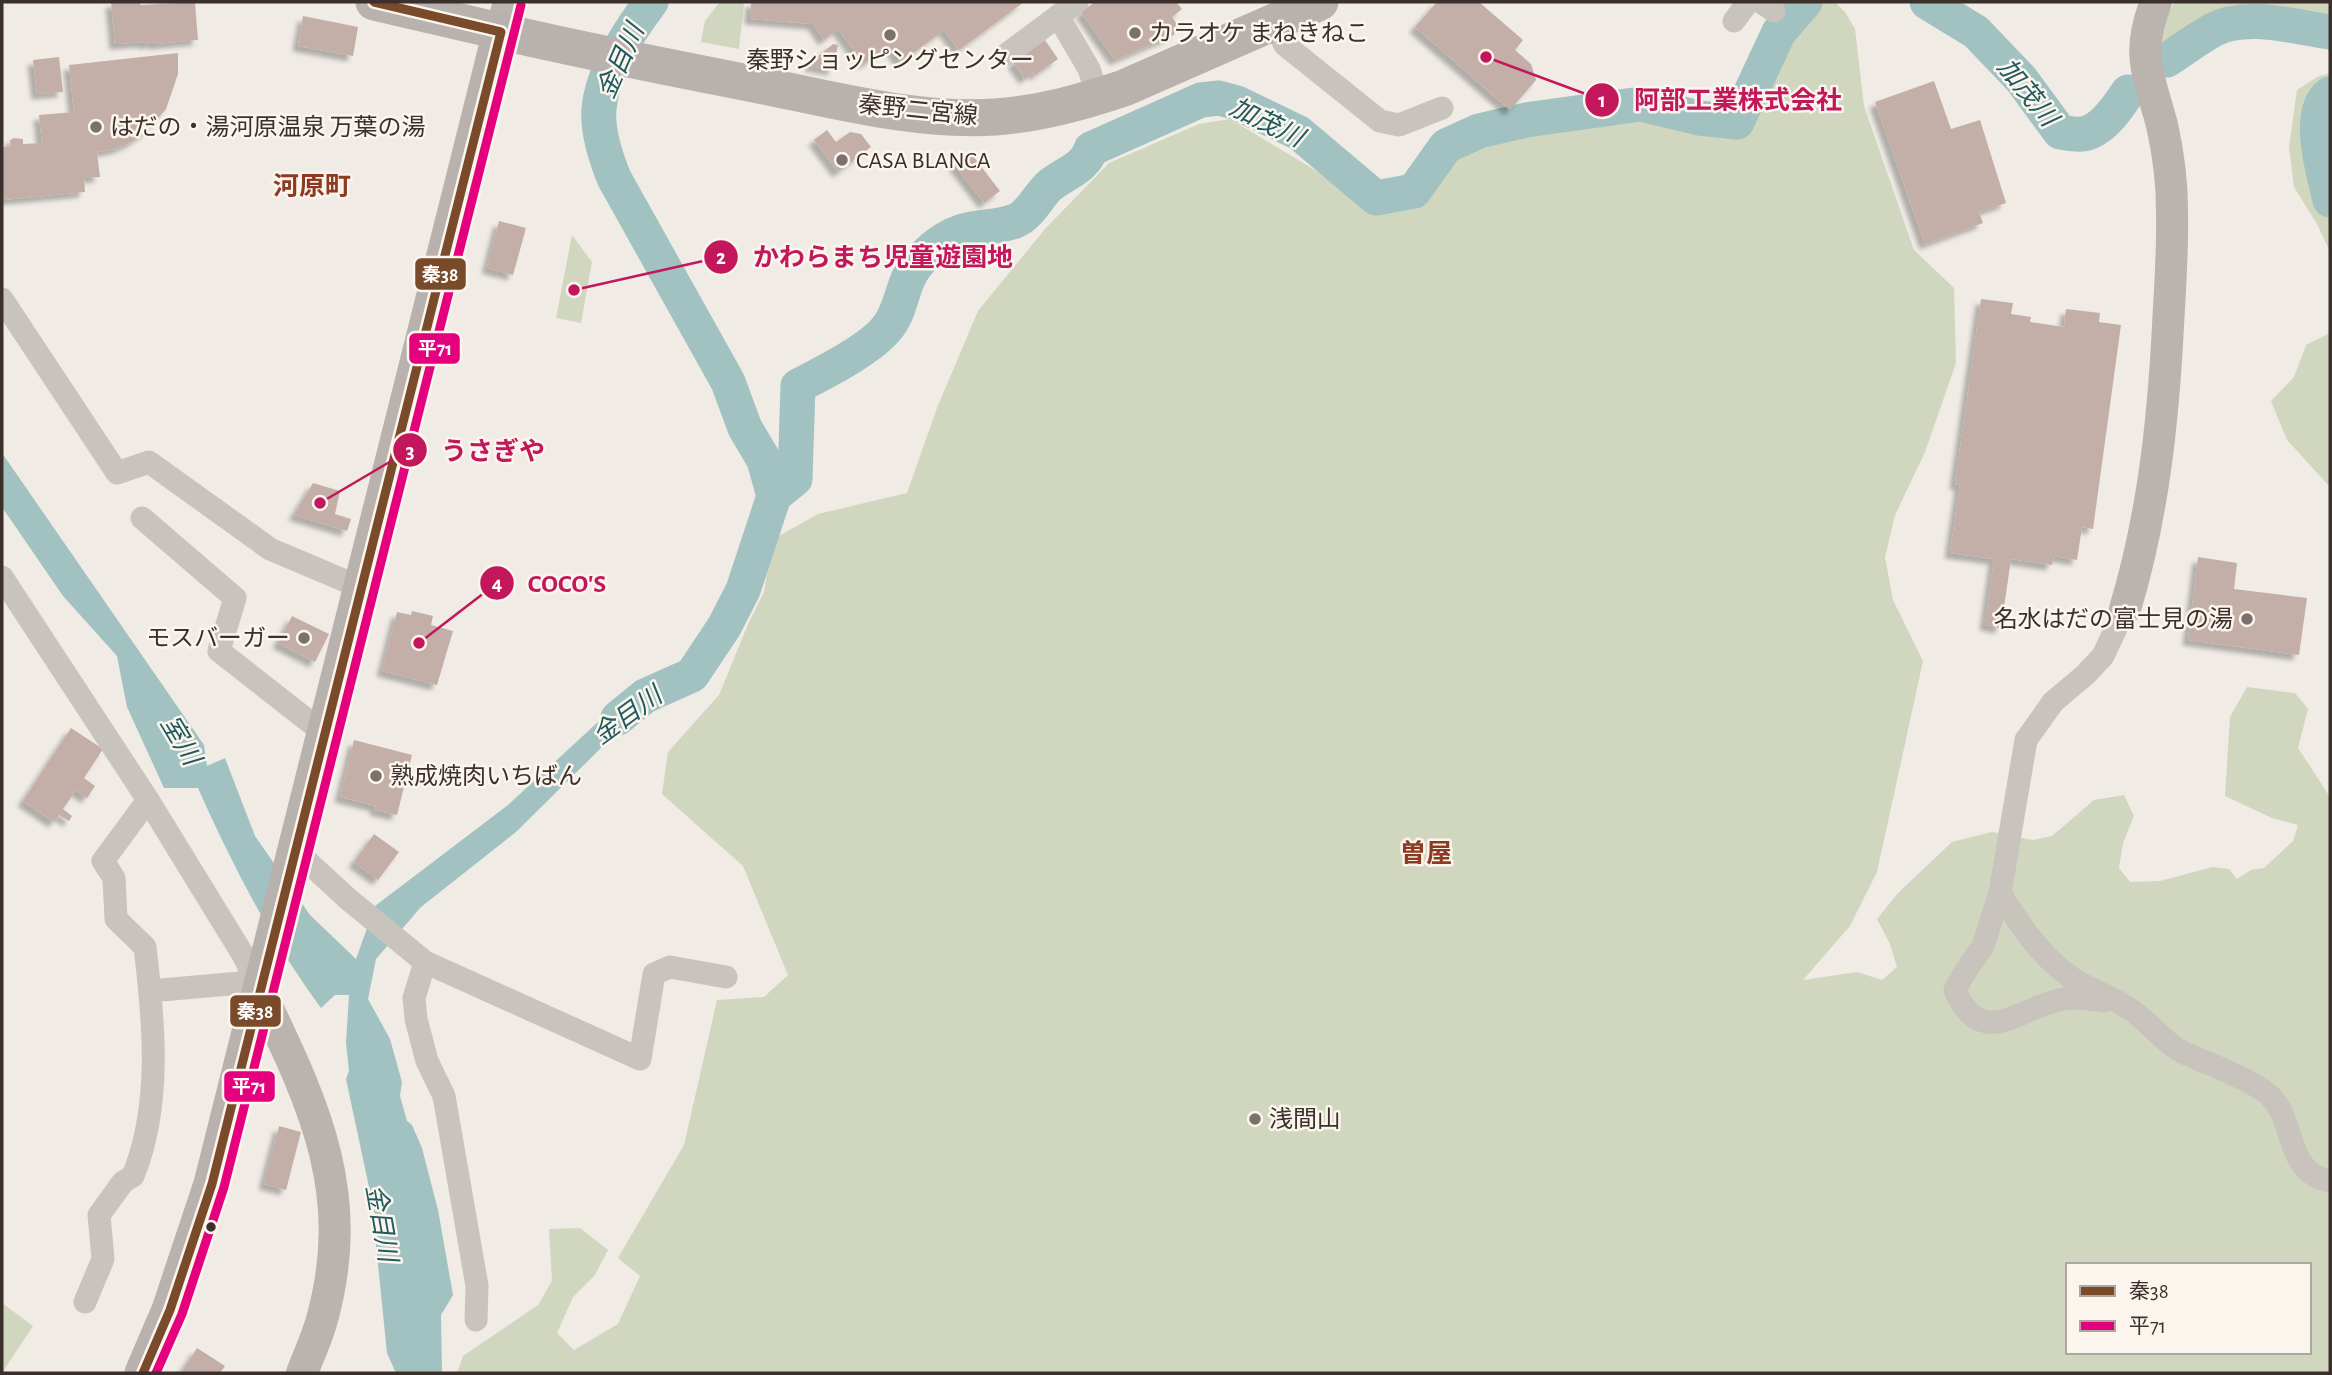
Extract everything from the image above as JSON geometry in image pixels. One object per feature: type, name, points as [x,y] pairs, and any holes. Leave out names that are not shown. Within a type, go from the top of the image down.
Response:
[{"type":"main road","name":"秦野二宮線","points":[[374,2],[505,17],[547,42],[852,103],[965,118],[1030,114],[1098,97],[1320,2]]},
{"type":"main road","points":[[143,1373],[170,1310],[212,1184],[260,979],[294,859],[505,17]]},
{"type":"street","points":[[1734,21],[1748,2]]},
{"type":"street","points":[[2114,1001],[2070,998],[2054,1001],[2010,1020],[1993,1023],[1972,1017],[1962,1006],[1955,990],[1983,946],[2000,892],[2026,740],[2053,702],[2103,656],[2125,609],[2143,543],[2163,414],[2172,209],[2162,126],[2146,69],[2144,38],[2156,2]]},
{"type":"street","points":[[1007,54],[1068,9],[1098,97]]},
{"type":"street","points":[[1274,23],[1285,45],[1380,121],[1399,125],[1442,108]]},
{"type":"street","points":[[2,299],[117,473],[149,462],[270,549],[362,588]]},
{"type":"street","points":[[142,518],[235,598],[219,651],[325,734]]},
{"type":"street","points":[[2,577],[148,800],[260,979],[304,1084],[319,1126],[332,1177],[335,1218],[331,1274],[321,1323],[302,1373]]},
{"type":"street","points":[[85,1302],[103,1259],[99,1215],[123,1182],[133,1176],[148,1125],[154,1056],[145,947],[116,919],[114,878],[103,861],[148,800]]},
{"type":"street","points":[[294,859],[422,959],[640,1059],[654,974],[670,967],[726,976]]},
{"type":"street","points":[[2000,892],[2027,937],[2070,977],[2134,1012],[2179,1050],[2247,1080],[2267,1094],[2286,1121],[2294,1150],[2304,1169],[2320,1179],[2330,1181]]},
{"type":"street","points":[[422,959],[414,998],[416,1019],[427,1061],[444,1096],[477,1286],[477,1320]]},
{"type":"street","points":[[150,990],[240,984],[260,979]]},
{"type":"green space","points":[[720,2],[744,2],[739,49],[701,42],[705,21]]},
{"type":"green space","points":[[1835,2],[1855,29],[1864,106],[1914,250],[1954,288],[1956,363],[1925,452],[1895,515],[1885,557],[1893,600],[1923,661],[1877,872],[1850,926],[1803,980],[1857,972],[1882,980],[1897,967],[1890,944],[1877,919],[1899,892],[1952,842],[1992,832],[2033,840],[2052,836],[2094,800],[2124,795],[2134,816],[2123,843],[2119,868],[2130,882],[2160,881],[2213,867],[2229,869],[2237,879],[2251,870],[2264,868],[2293,841],[2298,825],[2272,818],[2225,796],[2230,717],[2247,687],[2295,693],[2308,709],[2298,748],[2330,797],[2330,1373],[457,1373],[463,1356],[538,1305],[552,1281],[549,1229],[580,1228],[608,1250],[595,1275],[573,1297],[557,1333],[574,1350],[618,1324],[640,1276],[618,1258],[684,1145],[717,1000],[764,997],[788,975],[743,866],[662,794],[668,752],[719,695],[764,592],[772,540],[818,514],[907,493],[937,408],[978,311],[1045,229],[1109,163],[1199,124],[1230,119],[1360,197],[1432,183],[1478,140],[1633,121],[1723,106],[1755,55],[1786,18],[1812,5]]},
{"type":"green space","points":[[2175,2],[2330,2],[2330,50],[2266,29],[2241,29],[2203,45],[2184,66],[2170,72],[2159,61],[2163,22]]},
{"type":"green space","points":[[2330,73],[2330,252],[2317,224],[2294,187],[2289,147],[2297,90],[2317,77]]},
{"type":"green space","points":[[572,235],[592,262],[581,323],[556,318]]},
{"type":"green space","points":[[2330,333],[2330,487],[2287,440],[2271,401],[2294,377],[2306,345]]},
{"type":"green space","points":[[2,1303],[33,1326],[2,1373]]},
{"type":"water","name":"室川","points":[[2,453],[204,745],[207,766],[225,758],[255,836],[310,915],[356,959],[375,906],[508,805],[636,687],[659,686],[622,732],[605,744],[516,832],[421,907],[376,959],[368,999],[390,1039],[402,1082],[400,1096],[407,1121],[412,1125],[422,1148],[438,1210],[453,1295],[441,1315],[442,1373],[396,1373],[387,1353],[376,1220],[346,1079],[349,1071],[346,1043],[349,995],[335,995],[321,1008],[285,956],[254,901],[198,788],[164,788],[127,707],[117,656],[63,596],[2,507]]},
{"type":"building","points":[[111,2],[139,2],[141,5],[195,2],[198,40],[115,44]]},
{"type":"building","name":"秦野ショッピングセンター","points":[[751,2],[1024,2],[959,50],[944,30],[901,62],[889,46],[864,64],[838,29],[824,40],[813,24],[750,19]]},
{"type":"building","name":"カラオケ まねきねこ","points":[[1095,2],[1176,2],[1182,9],[1172,17],[1177,24],[1174,35],[1115,60],[1081,12]]},
{"type":"building","points":[[1437,2],[1479,2],[1523,40],[1515,50],[1531,64],[1536,80],[1510,110],[1415,27]]},
{"type":"building","points":[[303,16],[358,27],[353,56],[298,46]]},
{"type":"building","points":[[1045,40],[1058,59],[1025,79],[1013,62]]},
{"type":"building","points":[[833,44],[838,45],[833,70],[810,66],[811,62]]},
{"type":"building","name":"はだの・湯河原温泉 万葉の湯","points":[[178,53],[178,74],[166,109],[146,132],[132,142],[116,149],[97,152],[100,177],[84,178],[85,192],[2,200],[2,147],[11,146],[10,140],[14,138],[23,139],[23,144],[42,143],[39,115],[74,112],[69,65]]},
{"type":"building","points":[[59,57],[63,92],[37,94],[33,60]]},
{"type":"building","points":[[1934,81],[1951,129],[1980,120],[2006,203],[1979,212],[1983,223],[1925,244],[1875,102]]},
{"type":"building","name":"CASA BLANCA","points":[[827,130],[836,142],[850,132],[861,134],[871,147],[838,172],[814,140]]},
{"type":"building","points":[[970,152],[1000,191],[984,203],[954,164]]},
{"type":"building","points":[[499,221],[526,228],[513,275],[487,268]]},
{"type":"building","points":[[1981,299],[2013,303],[2011,314],[2031,317],[2030,322],[2064,327],[2066,309],[2100,313],[2099,322],[2121,325],[2093,529],[2082,527],[2077,560],[2054,556],[2052,565],[2011,559],[2001,628],[1985,625],[1994,559],[1950,553],[1960,485],[1955,484]]},
{"type":"building","points":[[313,483],[340,491],[335,514],[351,519],[347,531],[294,515]]},
{"type":"building","name":"名水はだの富士見の湯","points":[[2198,557],[2237,563],[2234,589],[2307,598],[2299,655],[2188,640]]},
{"type":"building","points":[[412,611],[433,616],[431,625],[453,631],[437,685],[382,671],[397,612],[411,615]]},
{"type":"building","name":"モスバーガー","points":[[292,616],[329,634],[315,662],[278,643]]},
{"type":"building","points":[[71,728],[103,749],[84,778],[95,786],[87,798],[76,790],[63,809],[72,816],[69,821],[59,815],[54,822],[23,801]]},
{"type":"building","name":"熟成焼肉いちばん","points":[[354,740],[412,755],[397,815],[375,810],[376,806],[340,797]]},
{"type":"building","points":[[374,834],[399,852],[378,880],[354,862]]},
{"type":"building","points":[[279,1126],[301,1132],[286,1190],[264,1184]]},
{"type":"building","points":[[197,1348],[225,1366],[220,1373],[181,1373]]},
{"type":"waterway","name":"金目川","points":[[618,718],[645,696],[692,675],[724,627],[743,590],[774,496],[764,460],[745,428],[728,382],[614,178],[603,144],[599,109],[605,81],[626,39],[651,2]]},
{"type":"waterway","name":"加茂川","points":[[774,496],[795,479],[798,386],[846,360],[880,336],[894,317],[911,272],[933,248],[961,232],[1020,219],[1048,187],[1084,162],[1091,149],[1201,100],[1219,98],[1237,103],[1299,133],[1376,198],[1414,191],[1446,146],[1479,131],[1526,120],[1641,104],[1699,118],[1737,122],[1779,32],[1805,2]]},
{"type":"waterway","name":"加茂川","points":[[1927,2],[1976,32],[2021,79],[2060,132],[2080,134],[2096,129],[2109,118],[2128,92]]},
{"type":"waterway","name":"加茂川","points":[[2167,60],[2213,30],[2240,22],[2271,22],[2330,32]]},
{"type":"waterway","name":"加茂川","points":[[2330,94],[2323,103],[2317,129],[2330,200]]},
{"type":"transit line","name":"秦38","points":[[143,1373],[170,1310],[212,1184],[501,32],[374,2]]},
{"type":"transit line","name":"平71","points":[[156,1373],[182,1314],[224,1187],[521,5]]},
{"type":"place","name":"カラオケ まねきねこ","points":[[1135,33]]},
{"type":"place","name":"秦野ショッピングセンター","points":[[890,35]]},
{"type":"place","name":"阿部工業株式会社","points":[[1486,57]]},
{"type":"place","name":"はだの・湯河原温泉 万葉の湯","points":[[96,127]]},
{"type":"place","name":"CASA BLANCA","points":[[842,160]]},
{"type":"place","name":"かわらまち児童遊園地","points":[[574,290]]},
{"type":"place","name":"うさぎや","points":[[320,503]]},
{"type":"place","name":"名水はだの富士見の湯","points":[[2247,619]]},
{"type":"place","name":"モスバーガー","points":[[304,638]]},
{"type":"place","name":"COCO'S","points":[[419,643]]},
{"type":"place","name":"熟成焼肉いちばん","points":[[376,776]]},
{"type":"place","name":"浅間山","points":[[1255,1119]]},
{"type":"district","name":"河原町","points":[[312,186]]},
{"type":"district","name":"曽屋","points":[[1426,853]]}]
